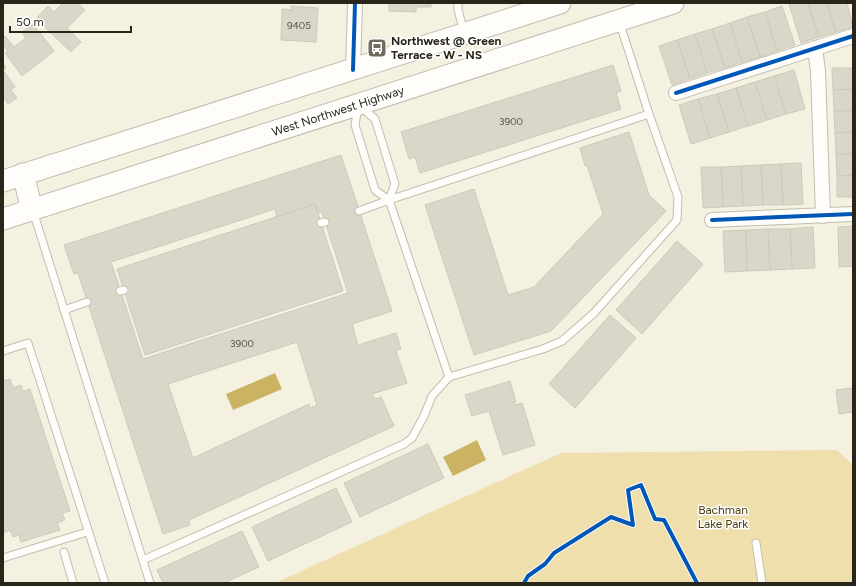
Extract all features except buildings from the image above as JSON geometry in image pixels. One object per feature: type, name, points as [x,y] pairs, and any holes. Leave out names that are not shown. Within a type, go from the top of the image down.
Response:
[{"type":"main road","points":[[3,181],[560,3]]},
{"type":"main road","name":"West Northwest Highway","points":[[3,219],[358,104],[627,13],[673,3]]},
{"type":"main road","points":[[353,70],[358,104]]},
{"type":"main road","points":[[23,174],[32,210]]},
{"type":"street","points":[[353,70],[355,3]]},
{"type":"street","points":[[676,93],[853,36]]},
{"type":"street","points":[[815,48],[818,71],[823,216]]},
{"type":"street","points":[[712,220],[853,214]]},
{"type":"lane","points":[[458,3],[458,10],[465,34]]},
{"type":"lane","points":[[143,560],[404,444],[412,438],[424,416],[432,396],[449,377],[543,349],[562,341],[594,313],[677,220],[678,197],[649,114],[627,13]]},
{"type":"lane","points":[[358,104],[375,119],[395,184],[389,200]]},
{"type":"lane","points":[[358,104],[355,125],[374,190],[389,200],[449,377]]},
{"type":"lane","points":[[359,211],[649,114]]},
{"type":"lane","points":[[32,210],[150,583]]},
{"type":"lane","points":[[64,310],[87,302]]},
{"type":"lane","points":[[3,351],[28,343],[105,583]]},
{"type":"lane","points":[[3,558],[88,532]]},
{"type":"lane","points":[[756,543],[762,583]]},
{"type":"lane","points":[[64,552],[73,583]]},
{"type":"path","points":[[524,583],[528,576],[545,564],[554,553],[611,517],[633,525],[628,490],[641,485],[655,519],[664,520],[697,583]]},
{"type":"green space","name":"Bachman Lake Park","points":[[837,450],[853,465],[853,583],[275,583],[561,453]]},
{"type":"shaded area","points":[[275,373],[282,389],[233,410],[226,394]]},
{"type":"shaded area","points":[[477,440],[486,460],[453,476],[443,457]]},
{"type":"cycle path","points":[[353,70],[355,3]]},
{"type":"cycle path","points":[[676,93],[853,36]]},
{"type":"cycle path","points":[[712,220],[853,214]]},
{"type":"cycle path","points":[[524,583],[528,576],[545,564],[554,553],[611,517],[633,525],[628,490],[641,485],[655,519],[664,520],[697,583]]},
{"type":"place","name":"Northwest @ Green Terrace - W - NS","points":[[377,48]]}]
